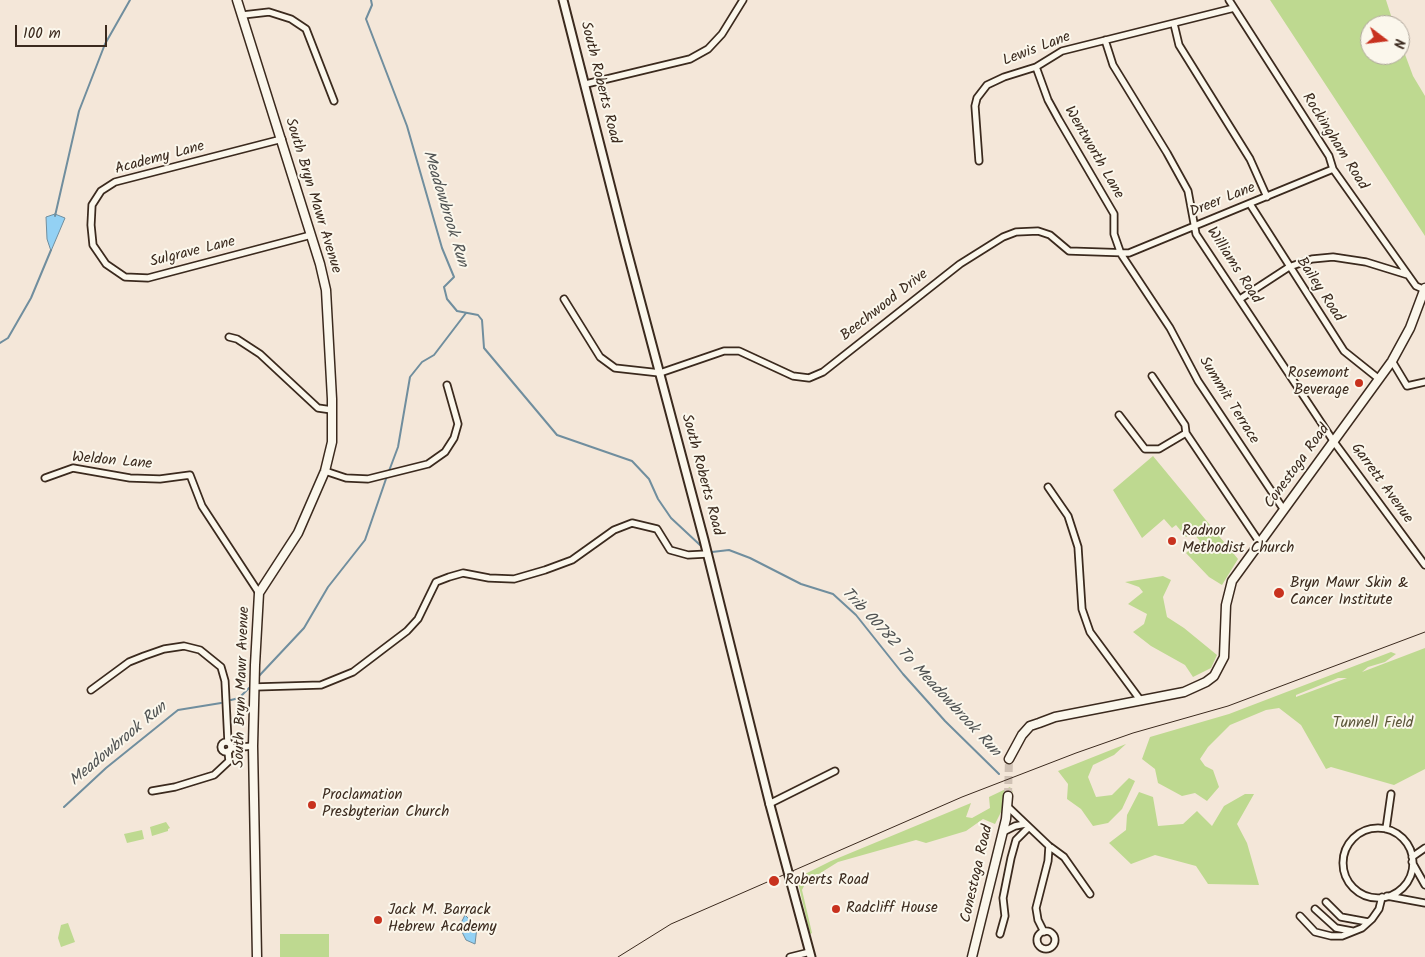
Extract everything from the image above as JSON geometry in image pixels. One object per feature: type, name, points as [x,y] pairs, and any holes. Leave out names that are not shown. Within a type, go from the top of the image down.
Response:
[{"type":"main road","name":"South Bryn Mawr Avenue","points":[[237,0],[282,140],[326,290],[332,410],[332,442],[325,471],[298,533],[259,593],[254,664],[253,746],[257,957]]},
{"type":"main road","name":"Conestoga Road","points":[[1010,758],[1022,735],[1030,726],[1039,722],[1055,717],[1142,701],[1196,688],[1219,670],[1224,657],[1228,592],[1237,572],[1392,361],[1410,328],[1425,289]]},
{"type":"main road","name":"Conestoga Road","points":[[972,957],[1003,832],[1008,796]]},
{"type":"street","name":"South Roberts Road","points":[[563,0],[586,84],[625,243],[708,554],[769,804],[810,954]]},
{"type":"street","points":[[586,84],[690,60],[708,49],[722,34],[743,0]]},
{"type":"street","name":"Rockingham Road","points":[[1229,0],[1329,156],[1333,169],[1416,286],[1425,289]]},
{"type":"street","name":"Lewis Lane","points":[[980,161],[975,106],[977,98],[987,86],[1004,76],[1036,67],[1062,51],[1234,8]]},
{"type":"street","points":[[243,15],[269,12],[291,19],[306,29],[334,101]]},
{"type":"street","points":[[1174,24],[1179,45],[1250,159],[1266,197]]},
{"type":"street","name":"Williams Road","points":[[1105,40],[1113,65],[1188,191],[1193,226],[1334,442]]},
{"type":"street","name":"Wentworth Lane","points":[[1036,67],[1055,113],[1114,214],[1114,234],[1121,254],[1154,303]]},
{"type":"street","name":"Academy Lane","points":[[93,245],[91,225],[92,204],[101,191],[115,182],[282,140]]},
{"type":"street","name":"Dreer Lane","points":[[1121,254],[1129,253],[1333,169]]},
{"type":"street","name":"Bailey Road","points":[[1250,204],[1344,351],[1379,379]]},
{"type":"street","name":"Beechwood Drive","points":[[660,372],[724,351],[739,351],[793,376],[809,378],[823,372],[960,264],[1003,237],[1016,232],[1038,230],[1050,235],[1069,251],[1102,251],[1121,254]]},
{"type":"street","name":"Sulgrave Lane","points":[[93,245],[106,264],[125,276],[148,278],[311,236]]},
{"type":"street","points":[[1240,299],[1289,266],[1312,259],[1333,257],[1366,262],[1408,274]]},
{"type":"street","points":[[564,299],[600,357],[615,368],[660,372]]},
{"type":"street","name":"Summit Terrace","points":[[1154,303],[1170,328],[1198,381],[1284,510]]},
{"type":"street","points":[[229,337],[237,339],[260,354],[318,408],[332,410]]},
{"type":"street","points":[[1392,361],[1406,386],[1425,382]]},
{"type":"street","points":[[1152,376],[1185,425],[1186,433],[1260,543]]},
{"type":"street","points":[[325,471],[346,478],[368,479],[428,464],[445,452],[454,438],[458,424],[447,385]]},
{"type":"street","points":[[1118,415],[1145,449],[1159,449],[1186,433]]},
{"type":"street","name":"Garrett Avenue","points":[[1334,442],[1425,565]]},
{"type":"street","name":"Weldon Lane","points":[[45,478],[73,468],[130,478],[160,479],[190,475],[202,506],[259,593]]},
{"type":"street","points":[[1048,487],[1068,516],[1078,547],[1082,609],[1090,632],[1142,701]]},
{"type":"street","points":[[255,685],[321,685],[354,672],[406,631],[418,619],[436,582],[463,574],[514,579],[545,570],[572,560],[614,530],[632,523],[657,529],[670,550],[688,555],[708,554]]},
{"type":"street","points":[[91,690],[129,662],[164,649],[184,646],[200,650],[221,667],[225,681],[229,747],[228,761],[214,775],[176,787],[152,791]]},
{"type":"street","points":[[229,747],[253,746]]},
{"type":"street","points":[[769,804],[835,771]]},
{"type":"street","points":[[1386,829],[1391,794]]},
{"type":"street","points":[[1007,806],[1049,846],[1064,857],[1090,894]]},
{"type":"street","points":[[1003,832],[1015,826],[1027,826]]},
{"type":"street","points":[[1000,934],[1005,916],[1003,898],[1011,858],[1016,840],[1027,826]]},
{"type":"street","points":[[1425,885],[1403,839],[1386,829],[1368,830],[1353,838],[1346,848],[1343,860],[1344,872],[1350,884],[1358,892],[1370,897],[1425,902]]},
{"type":"street","points":[[1044,932],[1038,920],[1036,908],[1048,861],[1049,846]]},
{"type":"street","points":[[1300,916],[1309,927],[1322,934],[1342,936],[1354,932],[1368,922],[1379,909],[1385,897],[1403,887],[1411,871],[1412,859],[1425,848]]},
{"type":"street","points":[[1326,902],[1341,917],[1368,922]]},
{"type":"street","points":[[1315,909],[1336,928],[1354,932]]},
{"type":"street","points":[[1040,948],[1050,949],[1055,943],[1052,933],[1044,932],[1037,938],[1041,957]]},
{"type":"street","points":[[790,957],[810,954]]},
{"type":"green space","points":[[1270,0],[1386,0],[1391,15],[1360,15],[1360,65],[1409,65],[1425,96],[1425,236]]},
{"type":"green space","points":[[1153,456],[1238,559],[1222,585],[1209,577],[1186,553],[1200,541],[1193,533],[1186,537],[1176,525],[1172,528],[1164,519],[1142,538],[1113,490]]},
{"type":"green space","points":[[1163,576],[1171,580],[1163,597],[1167,617],[1184,628],[1217,655],[1211,668],[1193,677],[1185,665],[1151,646],[1133,632],[1144,624],[1147,614],[1128,604],[1143,592],[1139,587],[1125,582]]},
{"type":"green space","name":"Tunnell Field","points":[[1425,648],[1425,769],[1394,785],[1331,767],[1326,769],[1301,725],[1279,708],[1266,710],[1230,725],[1208,747],[1200,759],[1205,766],[1213,770],[1219,787],[1207,801],[1195,793],[1182,796],[1158,783],[1155,769],[1142,759],[1150,737],[1229,714],[1391,652],[1396,654],[1385,662],[1368,667],[1362,672]],"holes":[[[1338,678],[1347,678],[1296,697],[1296,695]]]},
{"type":"green space","points":[[1126,744],[1114,755],[1093,765],[1088,777],[1096,797],[1112,795],[1129,778],[1135,781],[1122,809],[1108,823],[1093,826],[1081,809],[1067,799],[1068,784],[1058,771]]},
{"type":"green space","points":[[1010,787],[1013,792],[1003,797],[1003,808],[995,824],[983,819],[966,831],[926,843],[916,840],[838,862],[806,882],[802,890],[812,933],[810,934],[797,878],[831,861],[971,803],[966,817],[972,818],[990,808],[989,797]]},
{"type":"green space","points":[[1139,792],[1153,797],[1158,826],[1183,824],[1197,811],[1212,826],[1224,806],[1245,794],[1254,794],[1237,824],[1247,843],[1259,885],[1208,884],[1196,866],[1155,855],[1131,864],[1109,843],[1126,830],[1127,815]]},
{"type":"green space","points":[[166,822],[170,828],[168,831],[152,836],[150,827]]},
{"type":"green space","points":[[142,830],[144,839],[127,843],[124,834]]},
{"type":"green space","points":[[68,923],[75,942],[61,947],[58,938],[61,925]]},
{"type":"green space","points":[[280,934],[329,934],[329,957],[280,957]]},
{"type":"water","points":[[55,214],[65,218],[51,251],[47,239],[46,217]]},
{"type":"water","points":[[465,915],[477,927],[475,944],[466,940],[462,932],[461,923]]},
{"type":"waterway","points":[[55,216],[79,111],[105,44],[130,0]]},
{"type":"waterway","name":"Meadowbrook Run","points":[[371,0],[372,5],[366,19],[407,126],[442,248],[454,277],[444,287],[447,299],[457,311],[478,315],[482,320],[484,348],[557,435],[632,461],[649,479],[658,499],[671,518],[700,545]]},
{"type":"waterway","points":[[0,343],[8,338],[31,298],[51,250]]},
{"type":"waterway","name":"Meadowbrook Run","points":[[389,471],[398,447],[410,377],[422,362],[434,355],[466,313]]},
{"type":"waterway","name":"Meadowbrook Run","points":[[258,677],[304,628],[328,587],[365,540],[387,476]]},
{"type":"waterway","name":"Trib 00782 To Meadowbrook Run","points":[[712,552],[729,550],[750,558],[801,584],[833,594],[856,615],[903,674],[945,721],[999,774]]},
{"type":"waterway","name":"Meadowbrook Run","points":[[231,700],[239,698],[252,685]]},
{"type":"waterway","name":"Meadowbrook Run","points":[[64,807],[106,768],[178,710],[221,703]]},
{"type":"tunnel","points":[[1008,796],[1009,759]]},
{"type":"tram line","points":[[618,957],[671,924],[962,797],[1133,733],[1228,706],[1425,632]]},
{"type":"place","name":"Rosemont Beverage","points":[[1359,383]]},
{"type":"place","name":"Radnor Methodist Church","points":[[1172,541]]},
{"type":"place","name":"Bryn Mawr Skin & Cancer Institute","points":[[1279,593]]},
{"type":"place","name":"Proclamation Presbyterian Church","points":[[312,805]]},
{"type":"place","name":"Roberts Road","points":[[774,881]]},
{"type":"place","name":"Radcliff House","points":[[836,909]]},
{"type":"place","name":"Jack M. Barrack Hebrew Academy","points":[[378,920]]}]
